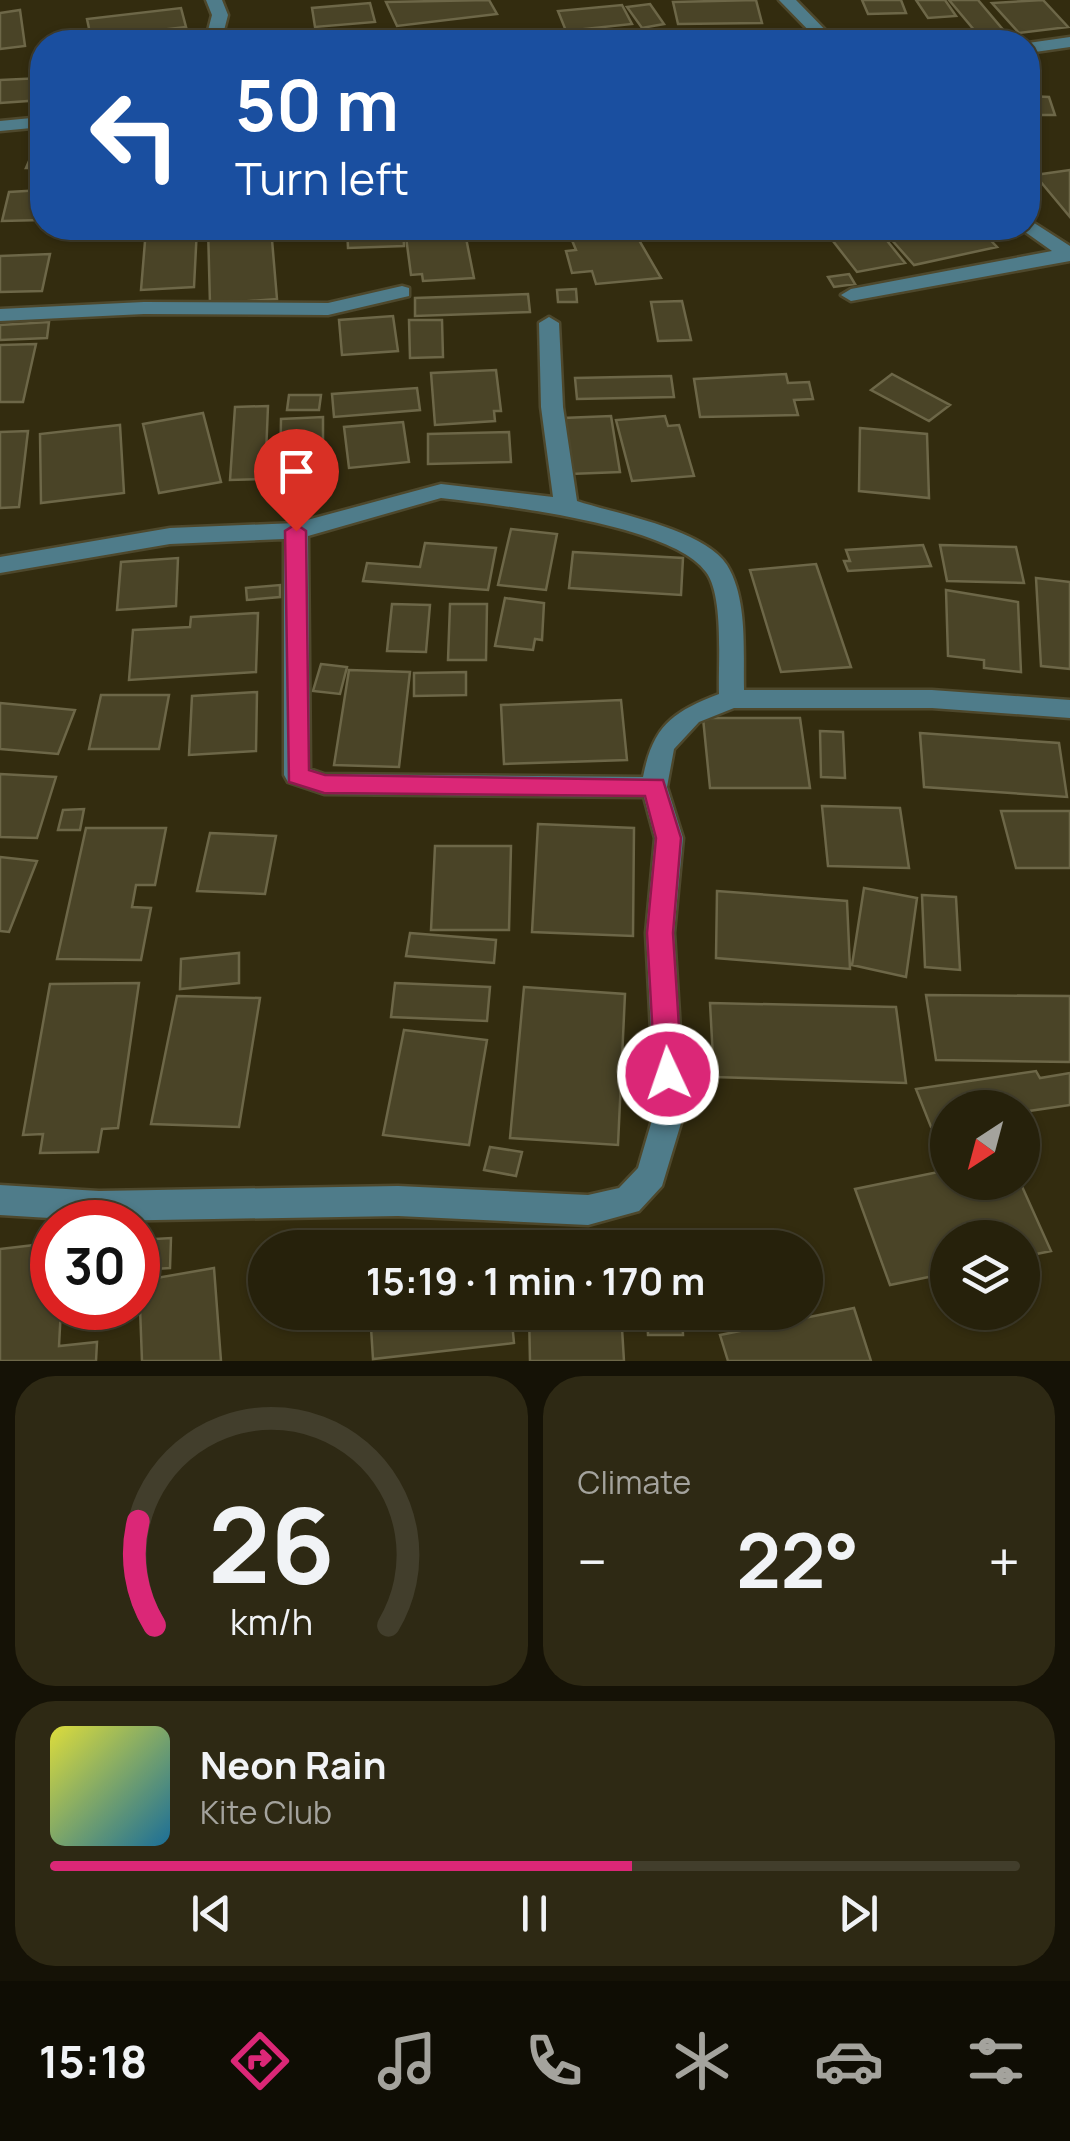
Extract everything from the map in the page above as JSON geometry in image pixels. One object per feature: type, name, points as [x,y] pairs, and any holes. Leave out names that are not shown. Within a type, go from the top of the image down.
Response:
[{"type":"street","points":[[214,0],[220,15],[216,30]]},
{"type":"street","points":[[787,0],[817,30]]},
{"type":"street","points":[[1040,46],[1070,42]]},
{"type":"street","points":[[0,126],[30,123]]},
{"type":"street","points":[[1040,233],[1070,255]]},
{"type":"street","points":[[851,295],[1070,255]]},
{"type":"street","points":[[0,315],[144,308],[328,309],[402,292]]},
{"type":"street","points":[[549,322],[552,406],[566,506]]},
{"type":"street","points":[[0,564],[170,536],[296,531],[442,492],[566,506],[682,542],[716,568],[729,612],[732,699]]},
{"type":"street","points":[[296,531],[297,775],[324,784],[654,787]]},
{"type":"street","points":[[0,1200],[99,1206],[398,1201],[588,1210],[628,1202],[652,1176],[670,1110],[660,933],[668,838],[654,787],[662,746],[690,715],[732,699],[932,700],[1070,709]]},
{"type":"building","points":[[489,0],[497,14],[397,26],[386,2]]},
{"type":"building","points":[[756,0],[762,23],[678,24],[673,2]]},
{"type":"building","points":[[862,0],[901,0],[906,13],[868,14]]},
{"type":"building","points":[[916,0],[945,0],[956,16],[928,18]]},
{"type":"building","points":[[949,0],[978,0],[1003,30],[974,30]]},
{"type":"building","points":[[1043,0],[1068,27],[1016,30],[992,3]]},
{"type":"building","points":[[370,3],[375,22],[315,27],[312,8]]},
{"type":"building","points":[[650,4],[664,24],[642,28],[627,7]]},
{"type":"building","points":[[622,5],[632,24],[566,30],[558,11]]},
{"type":"building","points":[[181,8],[186,27],[89,30],[87,19]]},
{"type":"building","points":[[20,10],[25,46],[0,49],[0,13]]},
{"type":"building","points":[[30,79],[30,101],[0,103],[0,80]]},
{"type":"building","points":[[1040,97],[1049,97],[1055,115],[1040,115]]},
{"type":"building","points":[[1070,170],[1070,217],[1040,181],[1040,174]]},
{"type":"building","points":[[30,191],[30,220],[2,221],[9,192]]},
{"type":"building","points":[[145,240],[196,240],[194,287],[141,290]]},
{"type":"building","points":[[208,240],[272,240],[277,299],[210,304]]},
{"type":"building","points":[[348,240],[404,240],[404,246],[348,248]]},
{"type":"building","points":[[406,240],[466,240],[474,278],[423,281],[422,274],[411,275]]},
{"type":"building","points":[[572,240],[639,240],[661,278],[596,284],[592,271],[572,273],[566,251],[576,250]]},
{"type":"building","points":[[886,240],[905,263],[857,272],[833,241]]},
{"type":"building","points":[[892,240],[990,240],[997,247],[914,265]]},
{"type":"building","points":[[50,254],[42,291],[0,292],[0,256]]},
{"type":"building","points":[[849,274],[855,284],[834,287],[828,277]]},
{"type":"building","points":[[576,289],[577,302],[558,302],[557,290]]},
{"type":"building","points":[[528,294],[530,312],[415,316],[415,298]]},
{"type":"building","points":[[682,301],[691,340],[658,341],[651,302]]},
{"type":"building","points":[[393,316],[398,351],[342,355],[339,320]]},
{"type":"building","points":[[409,320],[442,320],[443,357],[410,358]]},
{"type":"building","points":[[49,322],[47,338],[0,340],[0,325]]},
{"type":"building","points":[[36,344],[23,402],[0,402],[0,345]]},
{"type":"building","points":[[496,370],[501,411],[494,411],[495,421],[435,425],[431,373]]},
{"type":"building","points":[[786,374],[788,383],[809,382],[813,399],[794,400],[798,415],[700,417],[694,379]]},
{"type":"building","points":[[892,374],[950,405],[929,421],[871,390]]},
{"type":"building","points":[[671,376],[674,397],[577,399],[575,378]]},
{"type":"building","points":[[417,388],[420,410],[334,417],[332,394]]},
{"type":"building","points":[[289,395],[321,395],[319,410],[287,410]]},
{"type":"building","points":[[268,406],[265,479],[230,480],[235,407]]},
{"type":"building","points":[[203,413],[221,482],[159,493],[143,424]]},
{"type":"building","points":[[611,416],[620,472],[570,474],[563,418]]},
{"type":"building","points":[[665,416],[668,426],[679,425],[694,476],[632,481],[616,420]]},
{"type":"building","points":[[323,417],[323,473],[280,475],[281,419]]},
{"type":"building","points":[[403,422],[409,462],[349,468],[344,427]]},
{"type":"building","points":[[120,425],[124,493],[41,503],[40,434]]},
{"type":"building","points":[[860,428],[927,434],[929,498],[859,491]]},
{"type":"building","points":[[28,431],[19,507],[0,508],[0,432]]},
{"type":"building","points":[[509,432],[511,462],[428,464],[428,434]]},
{"type":"building","points":[[511,529],[557,534],[546,590],[498,585]]},
{"type":"building","points":[[425,543],[496,548],[488,590],[363,581],[367,563],[420,567]]},
{"type":"building","points":[[923,545],[931,566],[848,571],[844,561],[850,561],[846,550]]},
{"type":"building","points":[[940,545],[1016,547],[1024,583],[947,581]]},
{"type":"building","points":[[573,552],[683,558],[681,595],[569,588]]},
{"type":"building","points":[[178,558],[176,606],[117,610],[121,562]]},
{"type":"building","points":[[816,564],[851,667],[781,672],[750,570]]},
{"type":"building","points":[[1036,578],[1070,582],[1070,669],[1041,666]]},
{"type":"building","points":[[280,585],[280,597],[247,600],[246,588]]},
{"type":"building","points":[[946,590],[1018,602],[1021,672],[984,668],[984,660],[948,656]]},
{"type":"building","points":[[505,598],[544,603],[542,640],[535,639],[533,650],[495,646]]},
{"type":"building","points":[[392,604],[430,605],[426,652],[387,651]]},
{"type":"building","points":[[450,604],[487,604],[486,660],[448,660]]},
{"type":"building","points":[[258,613],[256,672],[129,680],[133,630],[190,627],[191,617]]},
{"type":"building","points":[[321,664],[347,667],[340,694],[313,691]]},
{"type":"building","points":[[349,670],[410,672],[399,767],[334,765]]},
{"type":"building","points":[[466,672],[466,695],[414,696],[414,673]]},
{"type":"building","points":[[257,692],[256,751],[189,755],[192,696]]},
{"type":"building","points":[[101,695],[169,695],[159,749],[89,749]]},
{"type":"building","points":[[621,700],[627,760],[504,764],[501,705]]},
{"type":"building","points":[[0,703],[75,710],[58,754],[0,749]]},
{"type":"building","points":[[703,718],[800,718],[810,788],[710,788]]},
{"type":"building","points":[[820,731],[843,732],[845,778],[821,777]]},
{"type":"building","points":[[920,733],[1059,743],[1067,797],[924,787]]},
{"type":"building","points":[[0,774],[56,777],[37,838],[0,837]]},
{"type":"building","points":[[822,806],[900,808],[909,868],[828,866]]},
{"type":"building","points":[[84,809],[80,830],[58,830],[63,810]]},
{"type":"building","points":[[1001,811],[1070,811],[1070,868],[1016,868]]},
{"type":"building","points":[[538,824],[634,828],[633,936],[532,932]]},
{"type":"building","points":[[86,828],[166,828],[155,885],[136,885],[132,907],[151,908],[141,960],[57,959]]},
{"type":"building","points":[[210,833],[276,836],[265,894],[197,891]]},
{"type":"building","points":[[435,846],[511,846],[509,930],[431,930]]},
{"type":"building","points":[[0,857],[37,861],[9,932],[0,931]]},
{"type":"building","points":[[864,888],[917,898],[906,977],[852,965]]},
{"type":"building","points":[[717,891],[847,901],[850,969],[716,958]]},
{"type":"building","points":[[922,895],[956,897],[960,970],[925,967]]},
{"type":"building","points":[[410,933],[496,940],[494,963],[406,956]]},
{"type":"building","points":[[239,953],[239,983],[180,989],[181,959]]},
{"type":"building","points":[[139,983],[118,1128],[102,1129],[98,1152],[40,1153],[43,1134],[23,1135],[50,984]]},
{"type":"building","points":[[395,983],[490,987],[487,1021],[391,1017]]},
{"type":"building","points":[[524,987],[625,994],[618,1145],[510,1138]]},
{"type":"building","points":[[926,995],[1070,996],[1070,1062],[936,1060]]},
{"type":"building","points":[[177,996],[260,998],[239,1127],[151,1124]]},
{"type":"building","points":[[710,1003],[896,1007],[906,1083],[714,1077]]},
{"type":"building","points":[[404,1030],[487,1040],[469,1145],[383,1135]]},
{"type":"building","points":[[1036,1071],[1040,1078],[1070,1073],[1070,1105],[1040,1109],[1040,1090],[930,1090],[930,1124],[916,1089]]},
{"type":"building","points":[[490,1147],[522,1152],[516,1176],[484,1170]]},
{"type":"building","points":[[930,1174],[930,1200],[1028,1200],[1037,1220],[930,1220],[930,1277],[890,1285],[855,1189]]},
{"type":"building","points":[[1040,1227],[1051,1251],[1040,1253]]},
{"type":"building","points":[[171,1238],[170,1268],[160,1269],[160,1239]]},
{"type":"building","points":[[30,1246],[30,1330],[60,1330],[59,1346],[97,1342],[96,1361],[0,1361],[0,1249]]},
{"type":"building","points":[[214,1268],[221,1361],[142,1361],[141,1330],[160,1330],[160,1277]]},
{"type":"building","points":[[854,1308],[871,1361],[728,1361],[720,1335],[745,1330],[823,1330],[823,1314]]},
{"type":"building","points":[[371,1330],[513,1330],[514,1343],[373,1359]]},
{"type":"building","points":[[529,1330],[622,1330],[624,1361],[530,1361]]},
{"type":"building","points":[[648,1330],[683,1330],[683,1335],[648,1335]]},
{"type":"route","points":[[296,531],[297,775],[324,784],[654,787],[668,838],[660,933],[668,1074]]}]
